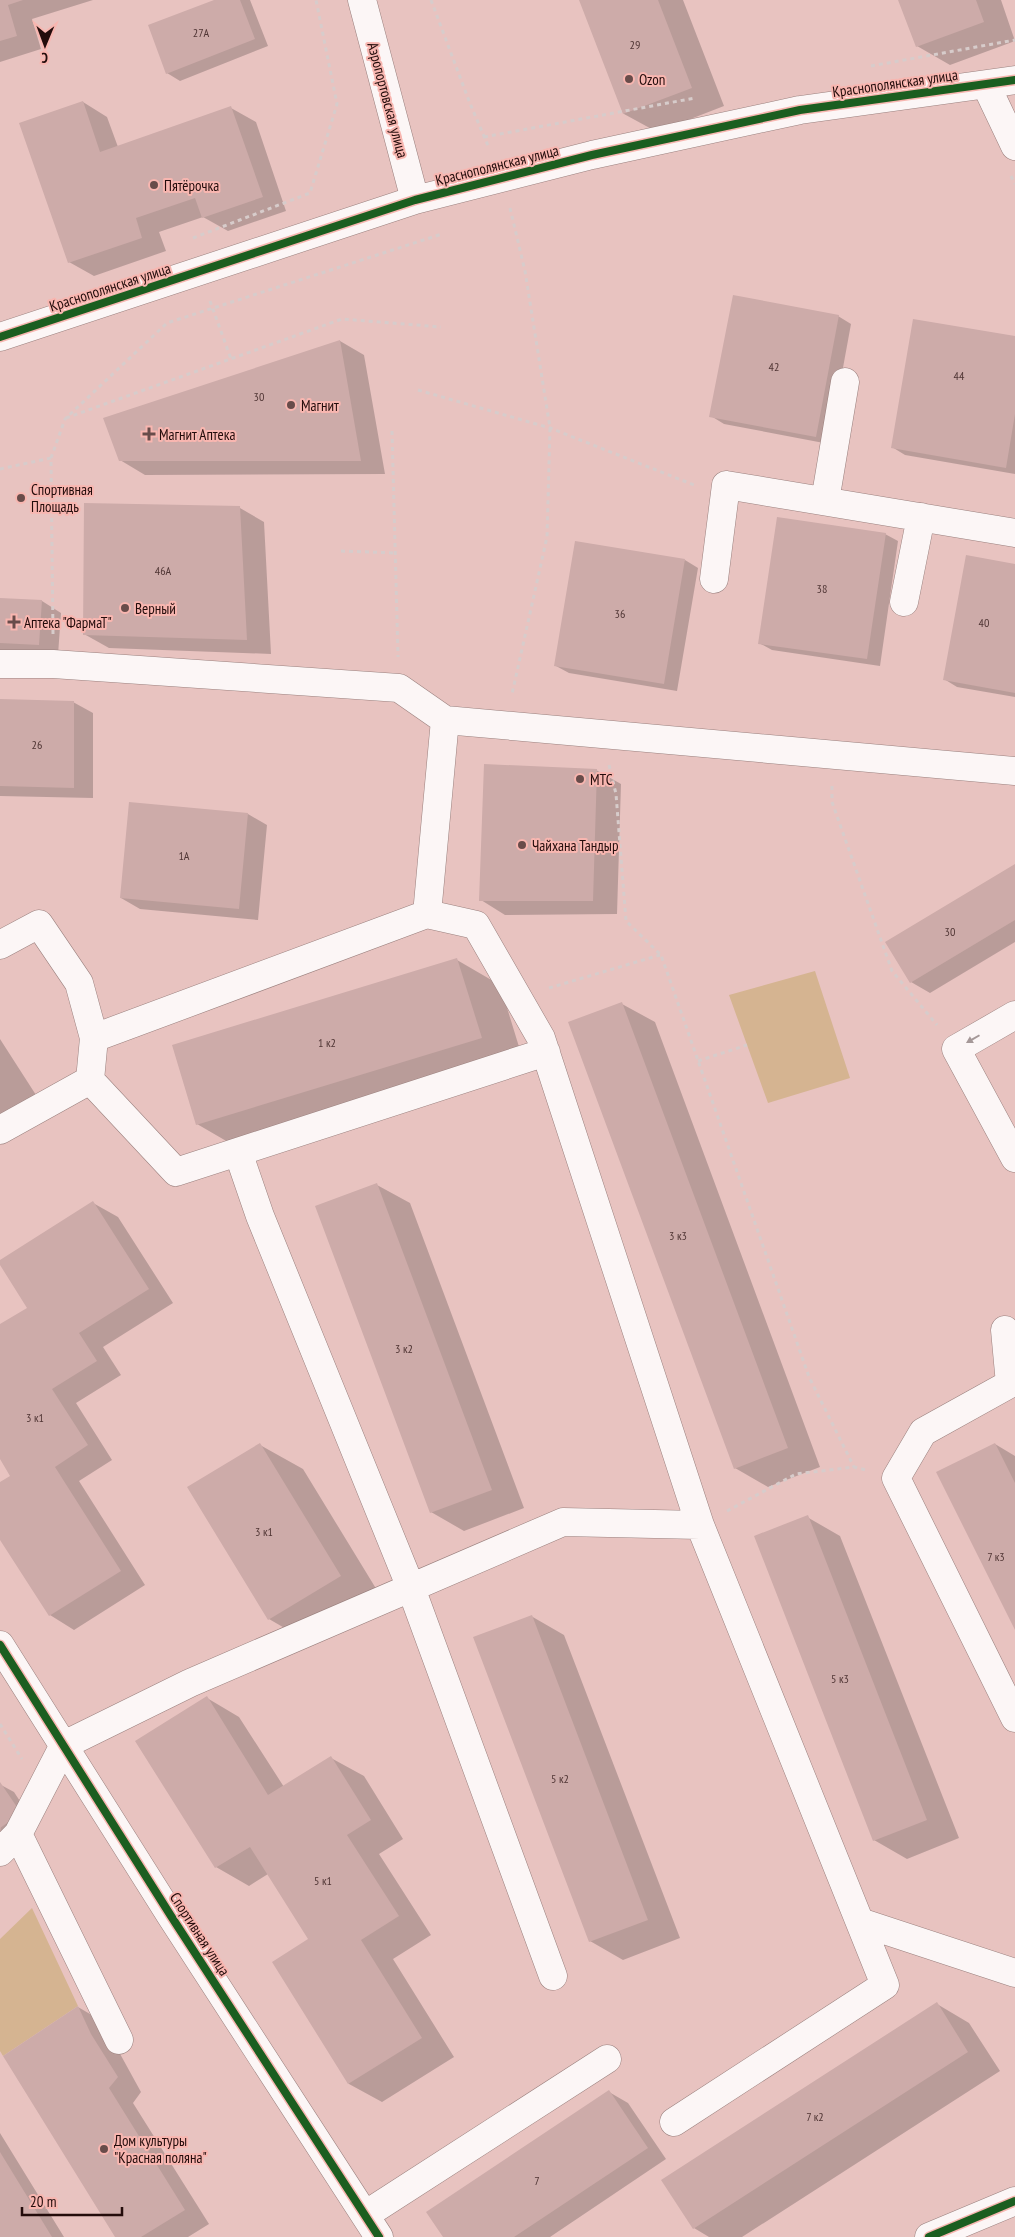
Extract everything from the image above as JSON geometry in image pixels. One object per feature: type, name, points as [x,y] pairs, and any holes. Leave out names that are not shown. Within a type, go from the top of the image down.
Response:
[{"type":"street","name":"Аэропортовская улица","points":[[362,0],[415,200]]},
{"type":"street","name":"Краснополянская улица","points":[[0,337],[415,200],[592,155],[800,110],[1015,80]]},
{"type":"street","points":[[986,85],[1011,157]]},
{"type":"street","points":[[825,501],[846,382]]},
{"type":"street","points":[[714,580],[726,485],[1015,533]]},
{"type":"street","points":[[904,602],[921,517]]},
{"type":"street","points":[[0,664],[53,664],[399,688],[445,720],[1015,771]]},
{"type":"street","points":[[427,914],[445,720]]},
{"type":"street","points":[[94,1038],[427,914],[476,925],[541,1038],[700,1525],[885,1985],[674,2122]]},
{"type":"street","points":[[0,945],[39,924],[79,983],[94,1038],[90,1080],[176,1172],[546,1052]]},
{"type":"street","points":[[1015,1015],[956,1049],[1015,1158]]},
{"type":"street","points":[[0,1130],[90,1080]]},
{"type":"street","points":[[238,1152],[260,1216],[411,1588],[553,1976]]},
{"type":"street","points":[[1005,1330],[1012,1382],[923,1432],[896,1478],[1015,1718]]},
{"type":"street","points":[[119,2040],[9,1843],[64,1745],[190,1683],[563,1522],[700,1525]]},
{"type":"street","name":"Спортивная улица","points":[[0,1645],[379,2237]]},
{"type":"street","points":[[860,1922],[1015,1972]]},
{"type":"street","points":[[365,2215],[607,2059]]},
{"type":"street","points":[[929,2237],[1015,2201]]},
{"type":"path","points":[[187,240],[310,194],[337,104],[316,0]]},
{"type":"path","points":[[431,0],[469,101],[502,178],[525,270],[550,428],[547,537],[505,725]]},
{"type":"path","points":[[1011,157],[1015,184]]},
{"type":"path","points":[[53,664],[51,458],[65,419],[167,322],[442,234]]},
{"type":"path","points":[[212,308],[231,359]]},
{"type":"path","points":[[65,419],[342,319],[440,327]]},
{"type":"path","points":[[418,390],[550,428],[725,497]]},
{"type":"path","points":[[392,430],[399,688]]},
{"type":"path","points":[[0,469],[51,458]]},
{"type":"path","points":[[341,551],[396,553]]},
{"type":"path","points":[[602,734],[616,794],[626,921],[661,955],[809,1377],[854,1468]]},
{"type":"path","points":[[833,754],[832,802],[892,971],[956,1049]]},
{"type":"path","points":[[518,997],[661,955]]},
{"type":"path","points":[[698,1061],[747,1045]]},
{"type":"path","points":[[700,1525],[796,1474],[854,1468],[896,1478]]},
{"type":"shaded area","points":[[815,971],[850,1078],[768,1103],[729,995]]},
{"type":"shaded area","points":[[32,1908],[78,2006],[3,2056],[0,2051],[0,1939]]},
{"type":"building","points":[[0,0],[23,0],[8,5],[17,36],[0,41]]},
{"type":"building","points":[[214,0],[240,0],[255,39],[166,74],[148,25]]},
{"type":"building","points":[[579,0],[658,0],[692,88],[623,114]]},
{"type":"building","points":[[898,0],[976,0],[984,22],[916,47]]},
{"type":"building","points":[[83,101],[100,152],[231,106],[263,197],[202,218],[195,198],[136,218],[142,238],[68,263],[19,123]]},
{"type":"building","points":[[733,295],[839,315],[816,437],[709,417]]},
{"type":"building","points":[[913,319],[1015,336],[1015,414],[1006,468],[891,448]]},
{"type":"building","points":[[340,340],[361,461],[119,461],[103,418]]},
{"type":"building","points":[[84,503],[240,506],[247,640],[83,635]]},
{"type":"building","points":[[777,517],[886,533],[867,659],[758,644]]},
{"type":"building","points":[[575,541],[685,559],[664,684],[554,666]]},
{"type":"building","points":[[966,555],[1015,564],[1015,693],[943,680]]},
{"type":"building","points":[[0,598],[42,600],[39,645],[0,643]]},
{"type":"building","points":[[0,699],[74,701],[74,788],[0,786]]},
{"type":"building","points":[[484,764],[597,769],[593,901],[479,901]]},
{"type":"building","points":[[129,802],[248,813],[239,909],[120,898]]},
{"type":"building","points":[[1015,864],[1015,920],[910,983],[885,942]]},
{"type":"building","points":[[457,958],[482,1038],[196,1125],[172,1045]]},
{"type":"building","points":[[622,1002],[788,1448],[734,1469],[568,1022]]},
{"type":"building","points":[[377,1183],[492,1490],[430,1513],[315,1206]]},
{"type":"building","points":[[93,1201],[149,1289],[79,1333],[97,1361],[52,1389],[88,1445],[55,1467],[121,1571],[49,1616],[0,1540],[0,1482],[10,1476],[0,1459],[0,1324],[27,1308],[0,1265],[0,1260]]},
{"type":"building","points":[[260,1443],[341,1576],[268,1620],[187,1487]]},
{"type":"building","points":[[995,1443],[1015,1483],[1015,1630],[936,1472]]},
{"type":"building","points":[[808,1515],[927,1820],[873,1841],[754,1536]]},
{"type":"building","points":[[532,1615],[648,1920],[589,1942],[473,1637]]},
{"type":"building","points":[[207,1696],[268,1795],[331,1756],[371,1820],[347,1835],[399,1916],[361,1940],[422,2038],[348,2084],[272,1962],[308,1939],[250,1847],[215,1868],[135,1741]]},
{"type":"building","points":[[0,1782],[21,1813],[0,1828]]},
{"type":"building","points":[[937,2002],[968,2052],[693,2229],[661,2180]]},
{"type":"building","name":"Дом культуры \"Красная поляна\"","points":[[78,2006],[91,2034],[118,2077],[109,2088],[185,2210],[141,2237],[115,2237],[3,2056]]},
{"type":"building","points":[[609,2090],[648,2148],[514,2237],[443,2237],[426,2212]]},
{"type":"building","points":[[0,2152],[52,2237],[0,2237]]},
{"type":"cycle path","points":[[0,337],[415,200],[592,155],[800,110],[1015,80]]},
{"type":"cycle path","points":[[0,1645],[171,1916],[379,2237]]},
{"type":"cycle path","points":[[929,2237],[1015,2201]]},
{"type":"place","name":"Ozon","points":[[629,79]]},
{"type":"place","name":"Пятёрочка","points":[[154,185]]},
{"type":"place","name":"Магнит","points":[[291,405]]},
{"type":"place","name":"Магнит Аптека","points":[[149,434]]},
{"type":"place","name":"Спортивная Площадь","points":[[21,498]]},
{"type":"place","name":"Верный","points":[[125,608]]},
{"type":"place","name":"Аптека \"ФармаТ\"","points":[[14,622]]},
{"type":"place","name":"МТС","points":[[580,779]]},
{"type":"place","name":"Чайхана Тандыр","points":[[522,845]]},
{"type":"place","name":"Дом культуры \"Красная поляна\"","points":[[104,2149]]}]
